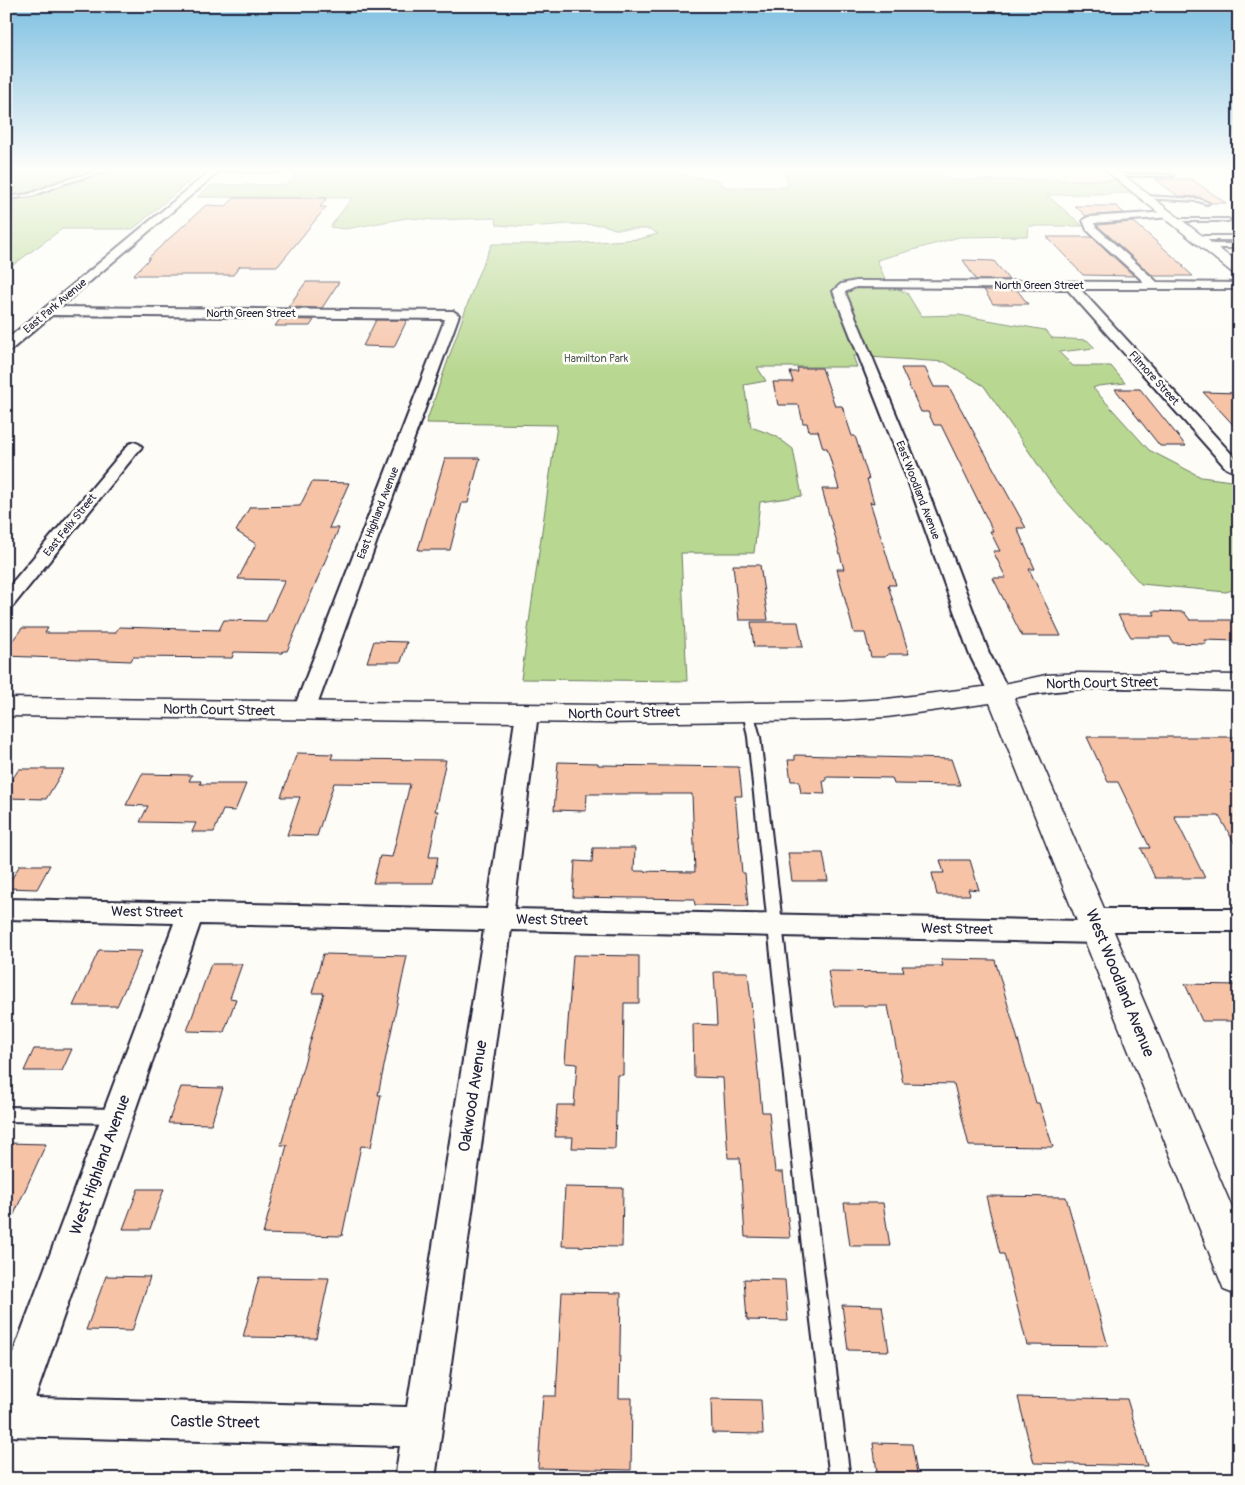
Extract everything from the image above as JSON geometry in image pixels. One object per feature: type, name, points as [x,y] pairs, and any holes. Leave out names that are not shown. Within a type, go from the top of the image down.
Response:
[{"type":"main road","points":[[1197,238],[1239,271]]},
{"type":"main road","name":"North Court Street","points":[[6,707],[600,714],[887,708],[999,693],[1046,683],[1079,681],[1239,683]]},
{"type":"main road","name":"West Woodland Avenue","points":[[999,693],[1239,1275]]},
{"type":"street","name":"East Park Avenue","points":[[6,347],[137,237]]},
{"type":"street","points":[[1101,237],[1155,286]]},
{"type":"street","name":"North Green Street","points":[[841,288],[856,284],[1239,286]]},
{"type":"street","name":"Filmore Street","points":[[1070,285],[1232,465],[1239,468]]},
{"type":"street","name":"East Woodland Avenue","points":[[841,288],[838,294],[916,481],[979,653],[999,693]]},
{"type":"street","name":"North Green Street","points":[[49,312],[453,314]]},
{"type":"street","name":"East Highland Avenue","points":[[304,711],[453,314]]},
{"type":"street","name":"East Felix Street","points":[[6,602],[134,446]]},
{"type":"street","name":"Oakwood Avenue","points":[[416,1479],[499,919],[527,713]]},
{"type":"street","name":"West Street","points":[[6,909],[776,925],[1096,926],[1239,920]]},
{"type":"street","name":"West Highland Avenue","points":[[8,1417],[191,912]]},
{"type":"street","name":"Castle Street","points":[[8,1417],[423,1427]]},
{"type":"lane","points":[[1197,238],[1239,238]]},
{"type":"lane","points":[[1214,251],[1239,247]]},
{"type":"lane","points":[[1214,251],[1239,254]]},
{"type":"lane","points":[[1214,251],[1239,258]]},
{"type":"lane","points":[[748,711],[754,737],[810,1238],[840,1479]]},
{"type":"lane","points":[[6,1114],[118,1116]]},
{"type":"green space","points":[[6,237],[51,237],[6,270]]},
{"type":"green space","name":"Hamilton Park","points":[[645,237],[958,237],[877,260],[887,284],[907,293],[921,316],[959,315],[1045,330],[1052,338],[1087,340],[1095,348],[1059,352],[1073,366],[1111,366],[1125,383],[1093,388],[1149,450],[1201,477],[1239,482],[1239,588],[1226,592],[1141,584],[1054,488],[984,386],[945,362],[853,356],[857,367],[757,367],[766,381],[744,385],[751,427],[776,436],[793,449],[802,496],[760,502],[754,553],[681,553],[687,681],[521,679],[557,425],[426,423],[477,277],[492,244],[570,244]]},
{"type":"building","points":[[171,237],[301,237],[278,266],[240,266],[233,275],[133,275],[150,258],[148,258]]},
{"type":"building","points":[[1047,237],[1092,237],[1134,276],[1083,275]]},
{"type":"building","points":[[1111,237],[1151,237],[1193,276],[1153,276]]},
{"type":"building","points":[[963,260],[994,261],[1009,280],[976,280]]},
{"type":"building","points":[[306,282],[339,282],[322,308],[288,307]]},
{"type":"building","points":[[984,290],[1017,290],[1028,304],[993,304]]},
{"type":"building","points":[[280,319],[314,320],[310,326],[275,326]]},
{"type":"building","points":[[376,320],[407,320],[394,347],[363,346]]},
{"type":"building","points":[[797,368],[822,368],[835,406],[842,406],[852,436],[855,436],[869,479],[867,479],[874,503],[870,502],[896,585],[888,585],[909,654],[889,654],[884,657],[871,657],[865,633],[854,633],[837,569],[844,569],[822,489],[839,489],[827,448],[823,448],[818,431],[809,431],[807,423],[803,423],[799,405],[778,405],[773,382],[793,382],[790,372],[798,372]]},
{"type":"building","points":[[901,368],[925,368],[934,387],[949,387],[1026,528],[1017,528],[1035,569],[1029,569],[1061,636],[1022,636],[993,578],[1006,578],[993,551],[1000,551],[990,531],[993,531],[941,425],[934,425],[928,412],[921,412]]},
{"type":"building","points":[[1115,389],[1140,389],[1186,446],[1160,446]]},
{"type":"building","points":[[1203,392],[1239,393],[1239,431]]},
{"type":"building","points":[[445,458],[480,458],[468,503],[462,503],[450,550],[418,550]]},
{"type":"building","points":[[312,482],[349,483],[329,528],[339,528],[287,651],[282,653],[234,652],[232,658],[133,657],[131,661],[6,656],[6,649],[22,628],[48,628],[45,633],[115,633],[119,627],[219,630],[224,620],[266,621],[285,580],[238,579],[256,544],[236,531],[250,507],[300,506]]},
{"type":"building","points":[[733,565],[760,565],[768,620],[739,620]]},
{"type":"building","points":[[1153,611],[1184,612],[1190,620],[1239,620],[1239,641],[1204,640],[1206,644],[1173,643],[1170,637],[1131,637],[1118,615],[1155,615]]},
{"type":"building","points":[[751,622],[798,622],[803,647],[754,647]]},
{"type":"building","points":[[374,641],[407,642],[401,662],[367,662]]},
{"type":"building","points":[[1087,737],[1239,737],[1239,851],[1219,816],[1174,816],[1205,878],[1155,878],[1141,848],[1150,848],[1118,782],[1108,782]]},
{"type":"building","points":[[297,753],[333,754],[331,759],[446,760],[435,811],[438,811],[429,857],[438,857],[433,883],[373,883],[380,856],[392,857],[410,784],[334,783],[317,836],[287,835],[300,797],[281,797]]},
{"type":"building","points":[[795,755],[951,759],[960,785],[894,784],[892,778],[826,777],[826,781],[823,781],[825,794],[801,793],[799,781],[791,781],[788,760],[795,760]]},
{"type":"building","points":[[558,762],[598,763],[598,765],[739,767],[742,796],[735,796],[742,873],[745,873],[748,906],[695,905],[694,899],[573,897],[575,861],[592,862],[593,848],[635,848],[634,871],[695,872],[692,794],[587,794],[586,811],[554,810]]},
{"type":"building","points":[[19,769],[64,769],[46,799],[6,798],[6,789]]},
{"type":"building","points":[[142,774],[192,775],[189,781],[201,781],[200,784],[246,784],[235,811],[223,810],[214,832],[192,832],[196,823],[140,822],[148,806],[126,805]]},
{"type":"building","points":[[788,853],[823,853],[828,881],[792,881]]},
{"type":"building","points":[[940,860],[970,860],[979,890],[968,889],[970,895],[937,895],[932,873],[944,873]]},
{"type":"building","points":[[20,865],[50,865],[37,889],[6,888]]},
{"type":"building","points":[[99,950],[142,951],[117,1006],[73,1006]]},
{"type":"building","points":[[323,954],[407,956],[378,1095],[381,1095],[371,1147],[361,1146],[342,1236],[263,1234],[287,1145],[281,1145],[324,993],[312,993]]},
{"type":"building","points":[[573,955],[639,956],[639,1003],[624,1003],[623,1075],[617,1075],[615,1149],[572,1148],[573,1137],[555,1137],[557,1105],[574,1105],[577,1064],[565,1063]]},
{"type":"building","points":[[941,959],[995,960],[1036,1103],[1039,1103],[1053,1147],[969,1146],[954,1084],[903,1083],[888,1006],[834,1006],[828,971],[904,972],[902,966],[943,966]]},
{"type":"building","points":[[211,964],[242,964],[230,998],[236,999],[224,1032],[187,1031]]},
{"type":"building","points":[[714,972],[748,972],[762,1112],[769,1112],[775,1172],[783,1172],[790,1238],[745,1237],[740,1158],[728,1158],[723,1078],[694,1077],[693,1024],[717,1025]]},
{"type":"building","points":[[1185,984],[1239,985],[1239,1021],[1202,1021]]},
{"type":"building","points":[[34,1049],[72,1049],[62,1071],[24,1071]]},
{"type":"building","points":[[181,1087],[223,1088],[211,1124],[168,1123]]},
{"type":"building","points":[[6,1143],[46,1144],[6,1232]]},
{"type":"building","points":[[565,1187],[623,1188],[622,1247],[562,1246]]},
{"type":"building","points":[[138,1189],[164,1189],[150,1229],[123,1229]]},
{"type":"building","points":[[986,1196],[1066,1197],[1108,1346],[1027,1345],[1004,1254],[1000,1254]]},
{"type":"building","points":[[844,1203],[883,1203],[890,1246],[850,1246]]},
{"type":"building","points":[[106,1276],[150,1277],[132,1331],[86,1330]]},
{"type":"building","points":[[259,1277],[329,1278],[316,1338],[243,1337]]},
{"type":"building","points":[[744,1279],[785,1280],[788,1321],[747,1320]]},
{"type":"building","points":[[562,1292],[621,1293],[619,1398],[632,1398],[631,1470],[538,1468],[543,1396],[556,1396]]},
{"type":"building","points":[[842,1305],[882,1306],[889,1351],[848,1350]]},
{"type":"building","points":[[1018,1397],[1127,1399],[1147,1466],[1034,1463]]},
{"type":"building","points":[[711,1399],[761,1400],[763,1434],[712,1433]]},
{"type":"building","points":[[873,1443],[912,1444],[918,1479],[878,1479]]}]
